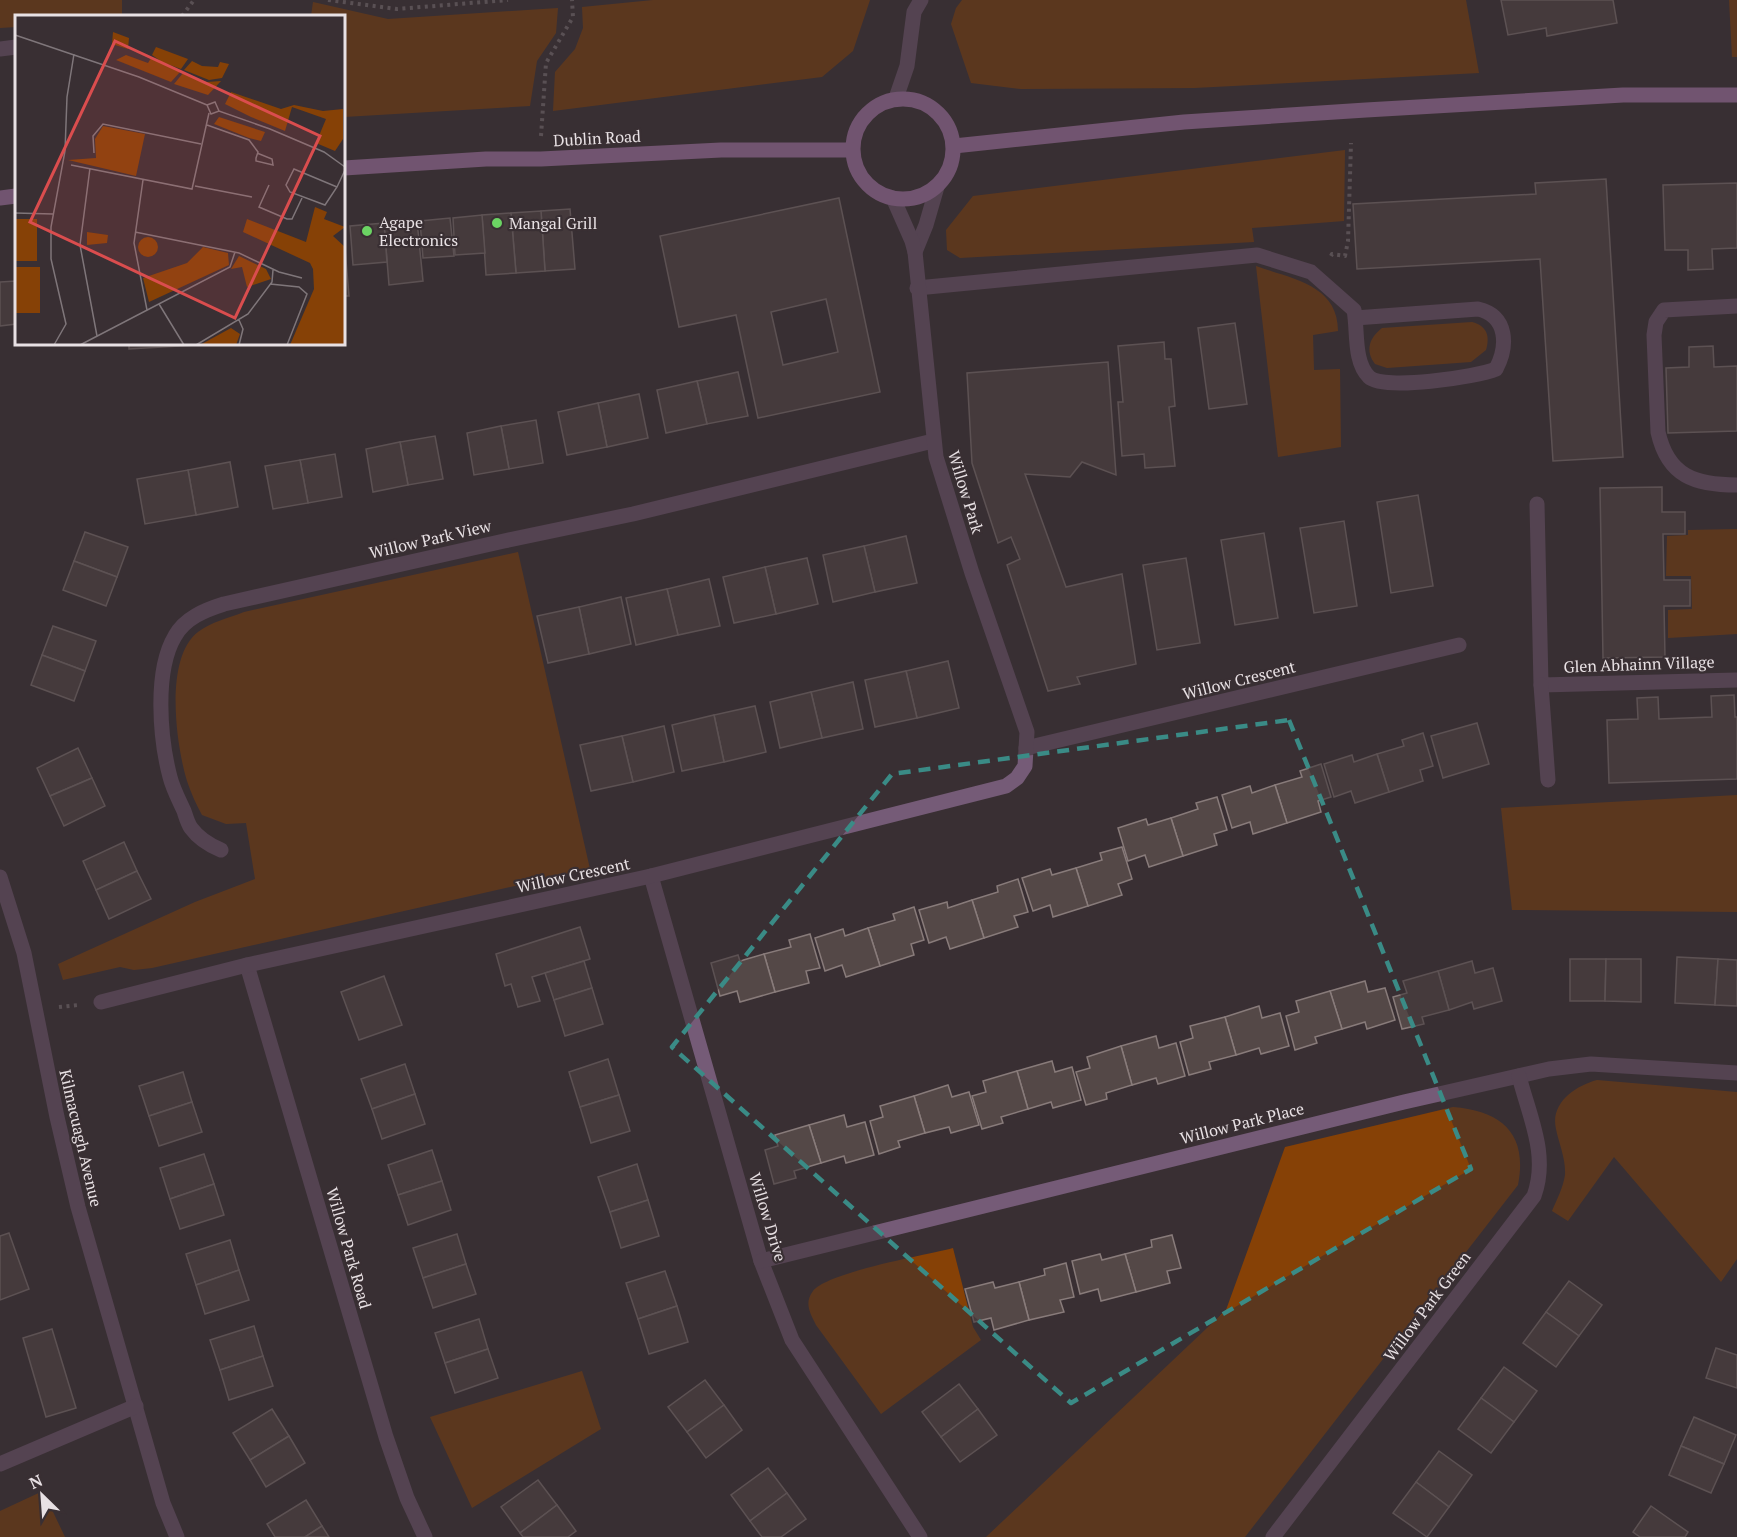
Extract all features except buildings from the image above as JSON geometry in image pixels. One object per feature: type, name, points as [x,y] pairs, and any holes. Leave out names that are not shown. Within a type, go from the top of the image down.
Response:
[{"type":"main road","points":[[954,146],[1184,122],[1366,110],[1623,95],[1737,95]]},
{"type":"main road","points":[[896,98],[914,99],[929,105],[942,116],[951,129],[954,146],[953,161],[947,175],[937,187],[924,195],[909,199],[892,198],[877,192],[864,182],[856,167],[852,150],[854,136],[860,122],[882,102],[896,98]]},
{"type":"main road","name":"Dublin Road","points":[[345,168],[475,159],[541,159],[721,150],[852,150]]},
{"type":"main road","points":[[0,198],[15,196]]},
{"type":"street","points":[[896,98],[907,66],[914,12],[921,0]]},
{"type":"street","points":[[0,49],[15,47]]},
{"type":"street","points":[[915,252],[937,187]]},
{"type":"street","points":[[892,198],[915,252]]},
{"type":"street","name":"Willow Park","points":[[915,252],[936,457],[1027,740]]},
{"type":"street","points":[[917,288],[1257,255],[1311,272],[1354,310],[1357,344],[1361,362],[1368,376],[1383,384],[1469,376],[1491,371],[1496,369],[1504,349],[1502,332],[1495,316],[1478,309],[1355,318]]},
{"type":"street","points":[[1737,306],[1664,310],[1656,322],[1654,335],[1658,432],[1661,447],[1680,472],[1694,480],[1711,485],[1737,485]]},
{"type":"street","name":"Willow Park View","points":[[221,850],[206,843],[190,827],[171,779],[161,715],[163,678],[168,649],[175,635],[192,618],[204,611],[224,604],[633,514],[933,441]]},
{"type":"street","name":"Glen Abhainn Village","points":[[1537,504],[1541,685],[1548,780]]},
{"type":"street","name":"Willow Crescent","points":[[101,1002],[247,965],[651,876],[1006,786],[1017,778],[1025,766],[1027,740],[1459,645]]},
{"type":"street","name":"Glen Abhainn Village","points":[[1541,685],[1737,680]]},
{"type":"street","name":"Willow Drive","points":[[651,876],[761,1261],[792,1340],[920,1537]]},
{"type":"street","name":"Kilmacuagh Avenue","points":[[0,877],[24,953],[34,1010],[78,1207],[163,1503],[177,1537]]},
{"type":"street","name":"Willow Park Road","points":[[247,965],[386,1437],[407,1498],[425,1537]]},
{"type":"street","name":"Willow Park Place","points":[[761,1261],[1549,1069],[1591,1064],[1737,1073]]},
{"type":"street","name":"Willow Park Green","points":[[1273,1537],[1534,1196],[1539,1182],[1540,1151],[1519,1076]]},
{"type":"street","points":[[0,1464],[136,1406]]},
{"type":"path","points":[[183,15],[194,0]]},
{"type":"path","points":[[328,0],[397,9],[508,0]]},
{"type":"path","points":[[541,159],[546,63],[573,17],[572,0]]},
{"type":"path","points":[[1318,279],[1332,254],[1345,256],[1348,241],[1351,143]]},
{"type":"path","points":[[34,1010],[101,1002]]},
{"type":"highlighted area","points":[[1289,720],[1471,1169],[1071,1403],[672,1047],[892,774]]},
{"type":"shaded area","points":[[0,0],[122,0],[122,15],[15,15],[15,27],[0,28]]},
{"type":"shaded area","points":[[653,0],[870,0],[853,51],[822,77],[553,111],[555,72],[575,49],[583,28],[582,7]]},
{"type":"shaded area","points":[[962,0],[1466,0],[1479,73],[1194,88],[1021,89],[971,83],[951,24],[956,8]]},
{"type":"shaded area","points":[[1729,0],[1737,0],[1737,57],[1732,57]]},
{"type":"shaded area","points":[[313,2],[388,19],[558,8],[556,33],[537,61],[530,106],[345,117],[345,15],[311,15]]},
{"type":"shaded area","points":[[1345,150],[1344,221],[1252,228],[1254,242],[960,258],[947,250],[946,230],[973,196]]},
{"type":"shaded area","points":[[1256,266],[1310,286],[1330,303],[1336,315],[1338,331],[1313,335],[1314,370],[1340,369],[1341,447],[1278,457]]},
{"type":"shaded area","points":[[1472,322],[1484,329],[1488,340],[1486,350],[1471,362],[1387,368],[1375,364],[1370,354],[1371,340],[1382,328]]},
{"type":"shaded area","points":[[1737,529],[1737,634],[1668,638],[1668,610],[1692,609],[1691,576],[1666,576],[1667,536],[1688,535],[1688,530]]},
{"type":"shaded area","points":[[518,552],[590,869],[152,968],[134,970],[120,967],[63,980],[58,964],[195,902],[255,879],[246,823],[226,824],[202,815],[190,790],[183,765],[177,725],[177,681],[180,661],[187,644],[198,632],[214,623],[244,612]]},
{"type":"shaded area","points":[[1737,795],[1737,912],[1512,910],[1501,808]]},
{"type":"shaded area","points":[[1597,1080],[1737,1092],[1737,1259],[1721,1282],[1614,1157],[1568,1221],[1552,1211],[1565,1175],[1556,1129],[1557,1111],[1573,1091]]},
{"type":"shaded area","points":[[1453,1107],[1485,1114],[1508,1128],[1519,1152],[1518,1185],[1245,1537],[986,1537],[1226,1310],[1285,1147]]},
{"type":"shaded area","points":[[953,1248],[973,1327],[981,1340],[881,1414],[816,1325],[809,1308],[810,1295],[822,1284],[837,1277]]},
{"type":"shaded area","points":[[582,1371],[601,1429],[472,1508],[430,1417]]},
{"type":"shaded area","points":[[43,1491],[65,1537],[0,1537],[0,1511]]},
{"type":"place","name":"Mangal Grill","points":[[497,223]]},
{"type":"place","name":"Agape Electronics","points":[[367,231]]}]
